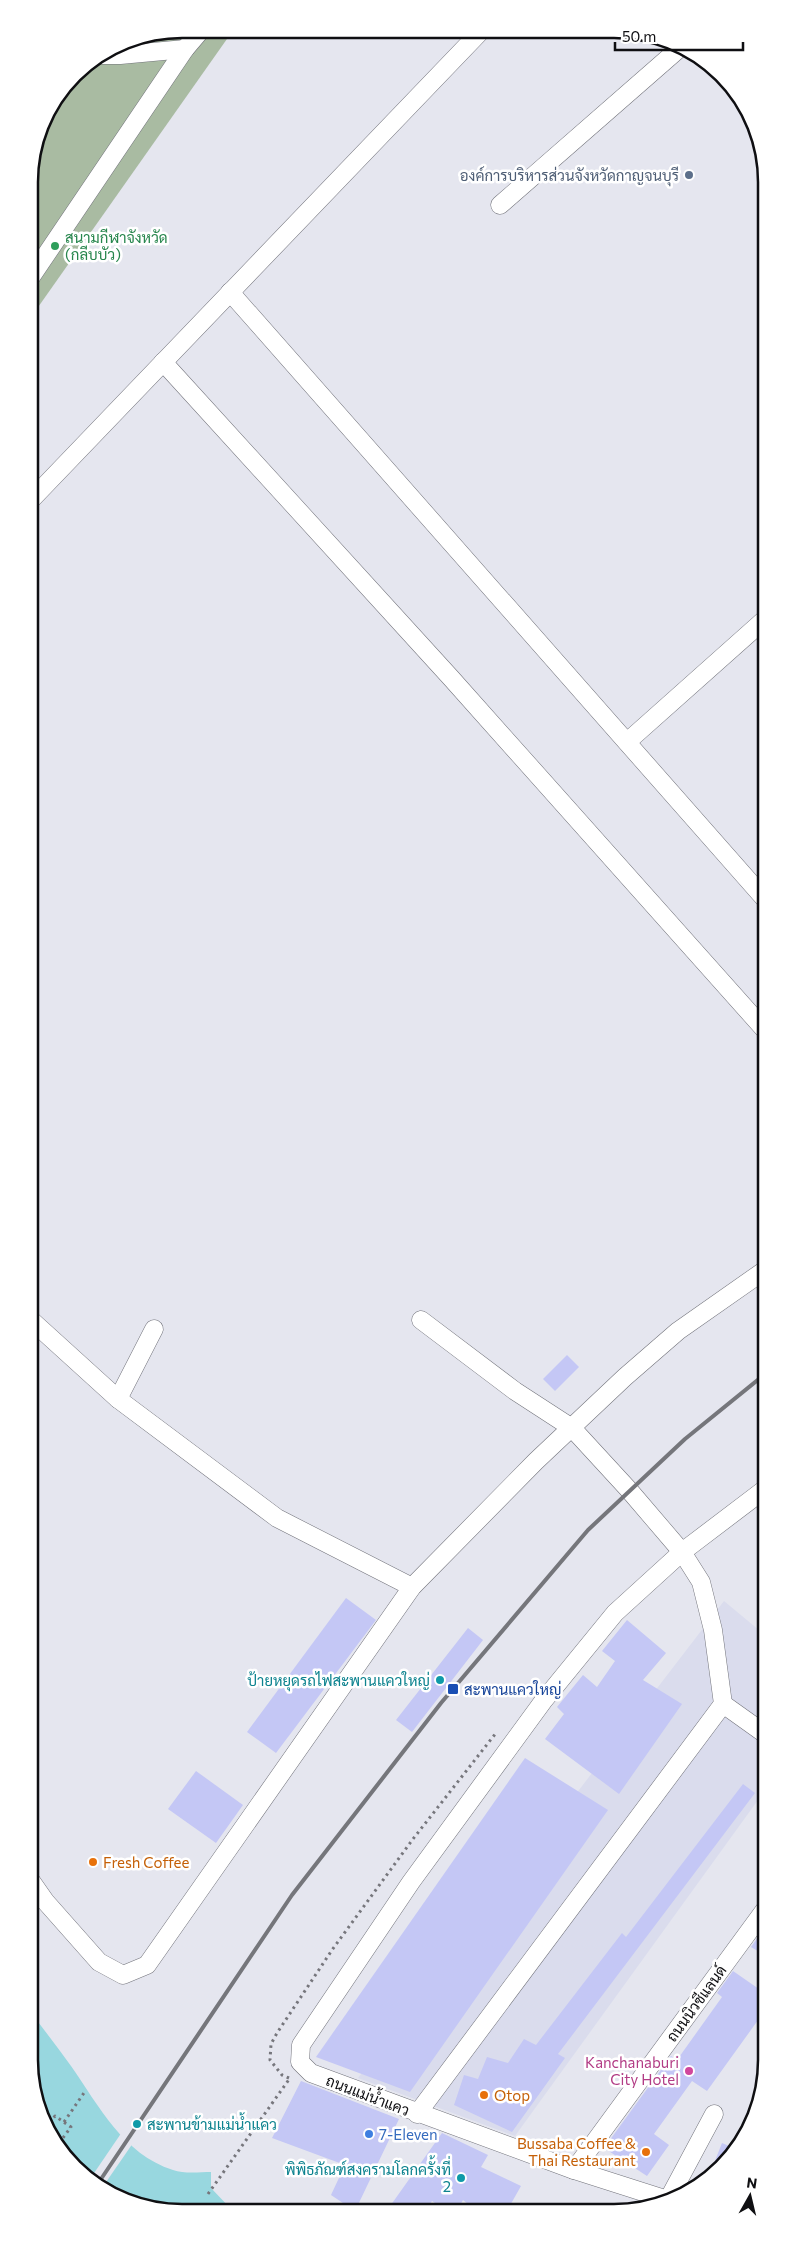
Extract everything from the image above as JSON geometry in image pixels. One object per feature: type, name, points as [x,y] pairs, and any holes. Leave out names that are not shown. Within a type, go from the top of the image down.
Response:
[{"type":"street","points":[[38,267],[196,37]]},
{"type":"street","points":[[38,493],[475,37]]},
{"type":"street","points":[[113,55],[185,50]]},
{"type":"street","points":[[500,205],[676,51]]},
{"type":"street","points":[[230,292],[758,891]]},
{"type":"street","points":[[163,362],[444,671],[758,1022]]},
{"type":"street","points":[[627,742],[758,626]]},
{"type":"street","points":[[37,1889],[45,1901],[99,1962],[123,1975],[146,1965],[412,1588],[536,1461],[625,1377],[678,1331],[757,1275]]},
{"type":"street","points":[[417,2114],[723,1704],[713,1630],[701,1582],[682,1552],[572,1428],[515,1392],[421,1320]]},
{"type":"street","points":[[37,1326],[118,1399],[277,1518],[412,1588]]},
{"type":"street","points":[[118,1399],[154,1329]]},
{"type":"street","points":[[305,2067],[301,2045],[411,1882],[544,1700],[615,1613],[682,1552],[757,1495]]},
{"type":"street","points":[[723,1704],[757,1728]]},
{"type":"street","name":"ถนนนิวซีแลนด์","points":[[574,2170],[757,1920]]},
{"type":"street","name":"ถนนแม่น้ำแคว","points":[[305,2067],[417,2114],[574,2170],[658,2197]]},
{"type":"street","points":[[673,2191],[714,2114]]},
{"type":"path","points":[[208,2194],[289,2078],[305,2067]]},
{"type":"path","points":[[282,2075],[289,2078]]},
{"type":"path","points":[[64,2122],[86,2090]]},
{"type":"path","points":[[51,2121],[55,2116],[71,2127],[62,2140]]},
{"type":"shaded area","points":[[724,1601],[757,1629],[757,1801],[515,2136],[358,2078]]},
{"type":"green space","name":"สนามกีฬาจังหวัด (กลีบบัว)","points":[[228,37],[38,307],[39,163],[42,144],[48,126],[67,94],[87,73],[101,62],[126,48],[144,42],[163,39]]},
{"type":"water","points":[[37,2021],[102,2112],[126,2141],[155,2163],[173,2170],[211,2172],[211,2188],[226,2204],[182,2204],[153,2201],[118,2189],[87,2168],[62,2140],[45,2106],[40,2088],[37,2060]]},
{"type":"pier","points":[[122,2132],[133,2143],[106,2182],[94,2173]]},
{"type":"building","points":[[567,1355],[579,1367],[555,1391],[543,1379]]},
{"type":"building","points":[[346,1598],[376,1620],[276,1753],[247,1732]]},
{"type":"building","points":[[627,1620],[666,1653],[643,1680],[682,1704],[619,1794],[545,1739],[564,1714],[557,1707],[583,1675],[597,1687],[615,1661],[602,1651]]},
{"type":"building","name":"ป้ายหยุดรถไฟสะพานแควใหญ่","points":[[468,1628],[483,1640],[412,1732],[396,1720]]},
{"type":"building","points":[[525,1758],[608,1810],[410,2092],[316,2057]]},
{"type":"building","points":[[196,1771],[243,1805],[216,1843],[168,1809]]},
{"type":"building","points":[[743,1784],[755,1793],[558,2054],[565,2058],[512,2132],[454,2105],[464,2075],[478,2079],[487,2057],[508,2063],[524,2039],[536,2045],[622,1933],[626,1937]]},
{"type":"building","points":[[757,1939],[757,1951],[751,1947]]},
{"type":"building","name":"Kanchanaburi City Hotel","points":[[733,1971],[757,1988],[757,2021],[707,2091],[692,2081],[654,2134],[669,2145],[647,2176],[604,2148],[671,2056],[677,2060],[722,1997],[717,1993]]},
{"type":"building","points":[[301,2081],[399,2119],[358,2204],[344,2204],[331,2195],[345,2165],[272,2138]]},
{"type":"building","points":[[442,2133],[488,2155],[481,2167],[521,2186],[511,2204],[468,2204],[463,2200],[461,2204],[436,2204],[432,2201],[430,2204],[392,2204]]},
{"type":"building","points":[[722,2143],[728,2146],[722,2154],[715,2161]]},
{"type":"railway","points":[[101,2179],[292,1895],[441,1703],[588,1530],[685,1439],[757,1380]]},
{"type":"place","name":"องค์การบริหารส่วนจังหวัดกาญจนบุรี","points":[[689,175]]},
{"type":"place","name":"สนามกีฬาจังหวัด (กลีบบัว)","points":[[55,246]]},
{"type":"place","name":"ป้ายหยุดรถไฟสะพานแควใหญ่","points":[[440,1680]]},
{"type":"place","name":"สะพานแควใหญ่","points":[[453,1689]]},
{"type":"place","name":"Fresh Coffee","points":[[93,1862]]},
{"type":"place","name":"Kanchanaburi City Hotel","points":[[689,2071]]},
{"type":"place","name":"Otop","points":[[484,2095]]},
{"type":"place","name":"สะพานข้ามแม่น้ำแคว","points":[[137,2124]]},
{"type":"place","name":"7-Eleven","points":[[369,2134]]},
{"type":"place","name":"Bussaba Coffee & Thai Restaurant","points":[[646,2152]]},
{"type":"place","name":"พิพิธภัณฑ์สงครามโลกครั้งที่ 2","points":[[461,2178]]}]
